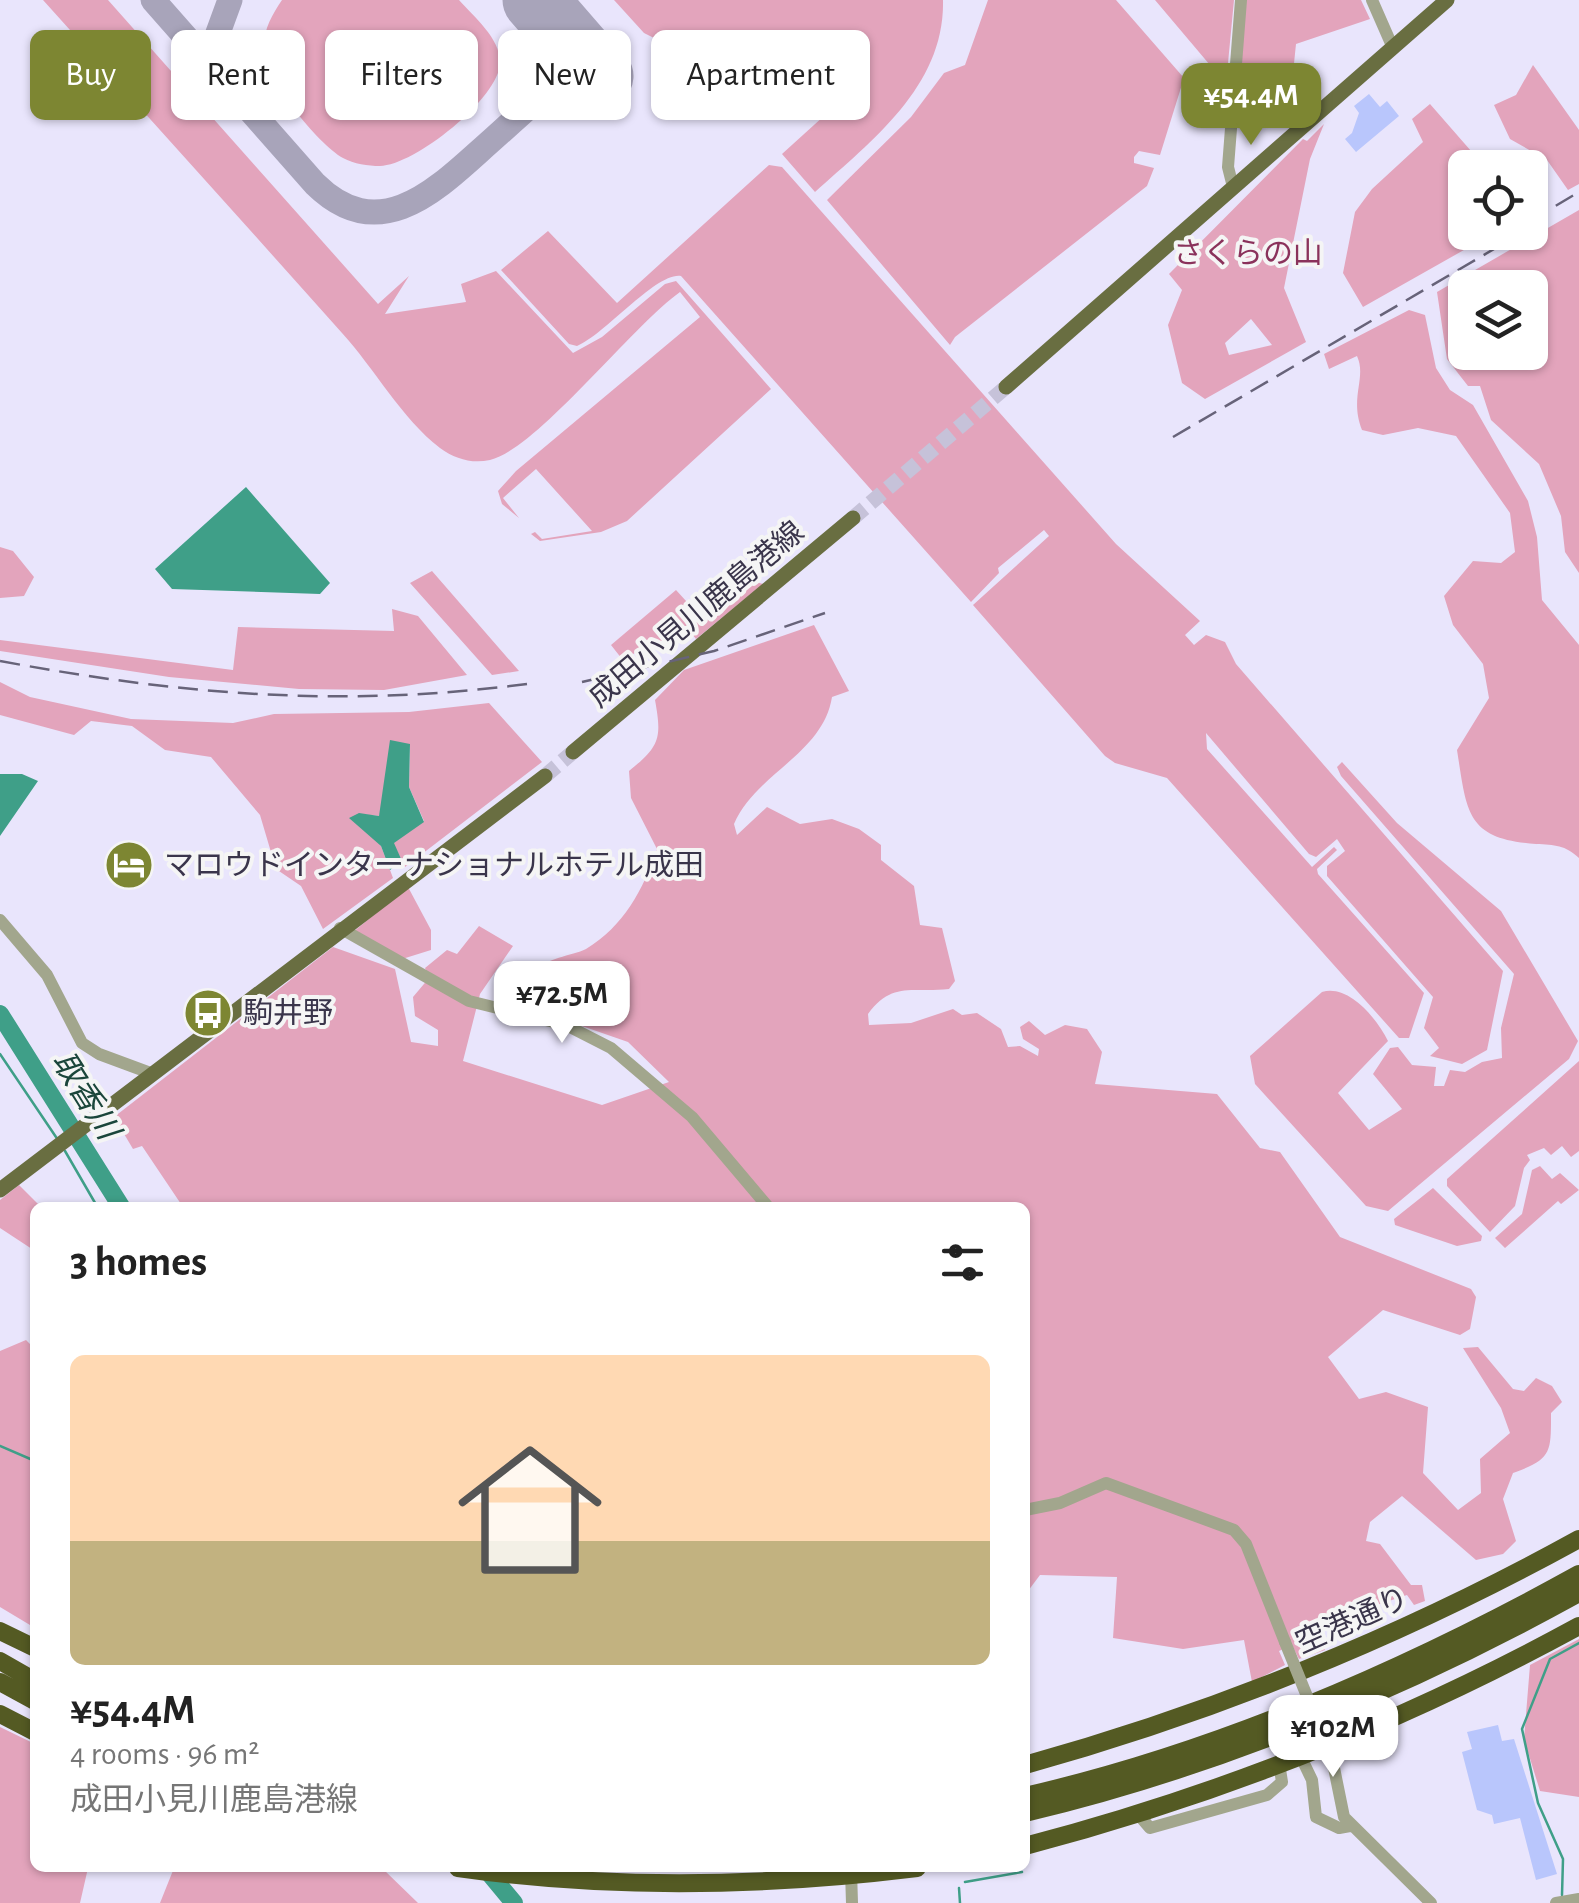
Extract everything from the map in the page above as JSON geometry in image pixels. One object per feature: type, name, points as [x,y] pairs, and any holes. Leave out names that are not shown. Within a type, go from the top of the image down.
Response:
[{"type":"highway","name":"空港通り","points":[[1030,1764],[1115,1740],[1304,1672],[1409,1626],[1579,1539]]},
{"type":"highway","points":[[1030,1795],[1172,1754],[1317,1698],[1434,1647],[1579,1574]]},
{"type":"highway","points":[[1030,1812],[1118,1788],[1254,1741],[1409,1676],[1579,1592]]},
{"type":"highway","points":[[1030,1845],[1138,1814],[1279,1764],[1423,1704],[1579,1626]]},
{"type":"highway","points":[[0,1631],[30,1646]]},
{"type":"highway","points":[[0,1661],[30,1677]]},
{"type":"highway","points":[[0,1682],[30,1698]]},
{"type":"highway","points":[[0,1714],[30,1729]]},
{"type":"highway","points":[[495,1872],[598,1883],[752,1885],[851,1872]]},
{"type":"main road","points":[[1006,386],[1448,0]]},
{"type":"main road","name":"成田小見川鹿島港線","points":[[573,752],[853,518]]},
{"type":"main road","points":[[3,1188],[340,928],[545,776]]},
{"type":"street","points":[[1233,187],[1228,167],[1241,0]]},
{"type":"street","points":[[1372,0],[1392,48]]},
{"type":"street","points":[[0,920],[47,976],[82,1043],[153,1074]]},
{"type":"street","points":[[340,928],[469,1001],[566,1024],[611,1048],[692,1117],[764,1202]]},
{"type":"street","points":[[1030,1509],[1060,1503],[1106,1483],[1223,1524],[1246,1544],[1332,1758],[1340,1802],[1350,1826],[1431,1903]]},
{"type":"street","points":[[1300,1755],[1312,1780],[1311,1802],[1316,1817],[1339,1828],[1350,1826]]},
{"type":"street","points":[[1138,1814],[1150,1828],[1206,1814],[1279,1788],[1279,1764]]},
{"type":"street","points":[[1199,1792],[1206,1814]]},
{"type":"street","points":[[851,1872],[852,1903]]},
{"type":"street","points":[[1556,1903],[1579,1899]]},
{"type":"green space","points":[[43,0],[108,0],[135,30],[70,30]]},
{"type":"green space","points":[[282,0],[459,0],[496,45],[497,77],[478,102],[478,30],[325,30],[325,120],[460,120],[433,142],[395,163],[380,166],[352,162],[332,150],[303,120],[305,30],[267,30]]},
{"type":"green space","points":[[614,0],[943,0],[932,59],[919,84],[882,131],[815,192],[782,154],[819,120],[870,120],[870,30],[651,30],[651,36]]},
{"type":"green space","points":[[988,0],[1116,0],[1184,78],[1160,155],[1139,151],[1134,157],[1134,163],[1154,168],[1147,186],[955,337],[950,345],[827,200],[911,117],[944,73],[965,65]]},
{"type":"green space","points":[[1155,0],[1234,0],[1226,84]]},
{"type":"green space","points":[[1245,0],[1361,0],[1370,19],[1296,44],[1293,73],[1241,71]]},
{"type":"green space","points":[[151,48],[171,71],[171,120],[215,120],[378,304],[409,276],[385,314],[466,302],[461,284],[496,271],[573,353],[602,337],[665,284],[676,281],[771,389],[627,521],[601,532],[540,541],[531,534],[535,532],[542,539],[592,531],[536,469],[503,498],[519,518],[502,504],[498,491],[516,471],[700,317],[680,292],[558,412],[510,451],[483,461],[452,455],[426,436],[342,333],[151,120]]},
{"type":"green space","points":[[1533,65],[1579,130],[1579,184],[1568,190],[1548,161],[1548,150],[1529,150],[1510,139],[1494,105],[1516,95]]},
{"type":"green space","points":[[1430,104],[1470,150],[1448,150],[1448,250],[1464,250],[1363,307],[1343,273],[1355,212],[1372,189],[1423,142],[1412,119]]},
{"type":"green space","name":"さくらの山","points":[[1324,124],[1310,159],[1284,288],[1306,342],[1205,399],[1182,383],[1168,325],[1182,290],[1169,274],[1303,139],[1307,141]],"holes":[[[1251,319],[1272,345],[1229,355],[1225,343]]]},
{"type":"green space","points":[[769,165],[782,167],[1116,544],[1200,621],[1185,635],[1194,645],[1206,635],[1225,642],[1236,664],[1503,971],[1487,1050],[1462,1064],[1430,1056],[1439,1048],[1424,1028],[1433,997],[1327,876],[1327,866],[1345,851],[1337,839],[1316,857],[1309,854],[1206,733],[1207,749],[1312,867],[1334,847],[1337,850],[1317,869],[1318,874],[1424,993],[1409,1038],[1399,1038],[1167,778],[1115,763],[1105,756],[973,605],[1049,536],[1044,530],[998,568],[999,573],[971,602],[681,276],[658,284],[577,346],[569,344],[501,270],[548,231],[617,303]]},
{"type":"green space","points":[[1579,210],[1579,573],[1565,552],[1561,516],[1539,464],[1491,420],[1480,386],[1468,386],[1456,370],[1548,370],[1548,270],[1475,270],[1510,250],[1548,250],[1548,228]]},
{"type":"green space","points":[[1448,286],[1448,360],[1437,292]]},
{"type":"green space","points":[[1409,310],[1425,315],[1436,368],[1450,390],[1473,405],[1528,501],[1537,537],[1542,600],[1579,645],[1579,858],[1559,846],[1513,841],[1483,829],[1474,819],[1464,791],[1457,750],[1489,698],[1483,664],[1453,625],[1444,596],[1473,561],[1501,563],[1515,552],[1510,513],[1456,436],[1418,428],[1383,435],[1362,430],[1357,408],[1357,356],[1329,369],[1324,354]]},
{"type":"green space","points":[[0,547],[13,551],[34,577],[24,596],[0,598]]},
{"type":"green space","points":[[432,571],[519,671],[492,675],[410,583]]},
{"type":"green space","points":[[746,579],[763,584],[696,639],[688,629],[622,659],[611,645],[676,590],[697,613],[728,584],[734,589]]},
{"type":"green space","points":[[392,609],[418,616],[467,675],[384,690],[299,689],[169,677],[0,651],[0,640],[233,670],[238,627],[394,631]]},
{"type":"green space","points":[[814,625],[849,691],[832,697],[816,734],[757,791],[734,824],[737,835],[767,807],[800,824],[832,819],[859,829],[881,845],[881,860],[914,886],[920,925],[942,928],[955,981],[949,989],[904,991],[886,997],[868,1014],[869,1025],[911,1023],[953,1009],[962,1015],[977,1013],[1001,1029],[1008,1047],[1020,1046],[1038,1056],[1039,1049],[1023,1039],[1020,1027],[1029,1021],[1045,1035],[1065,1025],[1087,1029],[1102,1052],[1095,1084],[1217,1094],[1260,1148],[1280,1152],[1340,1237],[1471,1289],[1476,1297],[1470,1329],[1460,1335],[1383,1310],[1328,1357],[1359,1399],[1386,1392],[1428,1407],[1423,1473],[1458,1510],[1481,1493],[1480,1459],[1510,1433],[1501,1408],[1463,1348],[1478,1347],[1513,1389],[1524,1391],[1536,1378],[1552,1386],[1562,1402],[1551,1413],[1547,1453],[1513,1473],[1503,1499],[1516,1541],[1503,1554],[1476,1560],[1402,1496],[1370,1522],[1366,1541],[1380,1544],[1411,1585],[1422,1585],[1425,1601],[1414,1605],[1407,1595],[1374,1606],[1366,1599],[1313,1623],[1325,1650],[1299,1659],[1292,1645],[1279,1651],[1285,1665],[1252,1682],[1244,1640],[1183,1649],[1113,1638],[1117,1577],[1040,1575],[1030,1588],[1030,1202],[180,1202],[142,1146],[133,1149],[114,1117],[333,947],[395,969],[411,1042],[438,1046],[438,1030],[415,1016],[413,997],[429,978],[425,968],[447,950],[457,954],[479,926],[513,946],[480,994],[463,1061],[602,1105],[669,1082],[628,1042],[533,1009],[531,996],[537,971],[546,963],[586,949],[599,940],[621,918],[645,879],[657,849],[631,798],[629,771],[647,755],[656,740],[655,700],[684,670]]},
{"type":"green space","points":[[0,682],[30,697],[131,719],[233,723],[274,714],[409,712],[489,703],[542,762],[405,867],[393,843],[424,821],[409,787],[410,745],[379,816],[359,814],[381,846],[393,878],[323,929],[301,886],[276,869],[260,815],[211,757],[165,750],[132,726],[91,721],[74,735],[0,715]]},
{"type":"green space","points":[[1342,762],[1397,823],[1501,911],[1578,1041],[1569,1059],[1388,1211],[1366,1206],[1255,1084],[1250,1056],[1322,992],[1352,998],[1377,1023],[1388,1041],[1338,1093],[1369,1130],[1402,1109],[1373,1074],[1390,1048],[1398,1047],[1412,1065],[1436,1067],[1434,1086],[1444,1086],[1450,1070],[1465,1072],[1482,1062],[1502,1058],[1501,1028],[1514,974],[1341,776],[1337,767]]},
{"type":"green space","points":[[408,887],[431,930],[431,950],[399,960],[353,932]]},
{"type":"green space","points":[[1579,1061],[1579,1151],[1571,1157],[1562,1146],[1551,1155],[1544,1148],[1527,1155],[1530,1160],[1524,1168],[1515,1206],[1490,1232],[1447,1186],[1447,1179]]},
{"type":"green space","points":[[1540,1166],[1552,1179],[1560,1173],[1579,1190],[1561,1204],[1558,1201],[1505,1248],[1495,1238],[1522,1214],[1532,1170]]},
{"type":"green space","points":[[19,1185],[36,1202],[30,1202],[30,1248],[0,1228],[0,1200]]},
{"type":"green space","points":[[1433,1188],[1482,1236],[1481,1241],[1457,1246],[1395,1225],[1394,1219]]},
{"type":"green space","points":[[26,1340],[30,1344],[30,1625],[0,1607],[0,1351]]},
{"type":"green space","points":[[1579,1639],[1579,1797],[1540,1791],[1524,1739],[1530,1665]]},
{"type":"green space","points":[[0,1727],[30,1742],[30,1872],[87,1872],[80,1903],[0,1903]]},
{"type":"green space","points":[[172,1872],[386,1872],[418,1903],[160,1903]]},
{"type":"shaded area","points":[[246,487],[330,583],[320,594],[172,589],[155,569]]},
{"type":"shaded area","points":[[390,740],[410,744],[409,787],[424,822],[394,843],[402,861],[390,870],[381,846],[349,818],[359,813],[379,816]]},
{"type":"shaded area","points":[[0,774],[22,774],[38,781],[0,836]]},
{"type":"building","points":[[1369,94],[1380,107],[1387,101],[1399,116],[1356,152],[1345,139],[1352,133],[1359,113],[1354,106]]},
{"type":"building","points":[[1498,1725],[1502,1741],[1514,1739],[1557,1874],[1536,1880],[1520,1818],[1494,1824],[1492,1815],[1477,1810],[1462,1752],[1472,1749],[1467,1732]]},
{"type":"waterway","name":"取香川","points":[[0,1014],[118,1202]]},
{"type":"waterway","points":[[0,1054],[58,1140]]},
{"type":"waterway","points":[[65,1151],[95,1202]]},
{"type":"waterway","points":[[0,1446],[30,1459]]},
{"type":"waterway","points":[[1562,1895],[1563,1859],[1538,1803],[1522,1729],[1550,1659],[1579,1643]]},
{"type":"waterway","name":"取香川","points":[[488,1872],[514,1903]]},
{"type":"waterway","points":[[965,1882],[1022,1872]]},
{"type":"waterway","points":[[959,1888],[960,1903]]},
{"type":"taxiway","points":[[153,0],[315,184],[340,203],[364,211],[387,211],[410,204],[452,175],[515,120]]},
{"type":"taxiway","points":[[219,30],[230,0]]},
{"type":"taxiway","points":[[536,2],[547,30]]},
{"type":"runway","points":[[535,0],[561,30]]},
{"type":"tunnel","points":[[853,518],[1006,387]]},
{"type":"tunnel","points":[[545,776],[573,752]]},
{"type":"railway","points":[[1548,210],[1579,192]]},
{"type":"railway","points":[[1173,437],[1492,250]]},
{"type":"railway","points":[[582,682],[714,651],[825,613]]},
{"type":"railway","points":[[0,661],[133,682],[262,694],[392,695],[527,684]]},
{"type":"place","name":"マロウドインターナショナルホテル成田","points":[[129,865]]},
{"type":"place","name":"駒井野","points":[[208,1013]]}]
